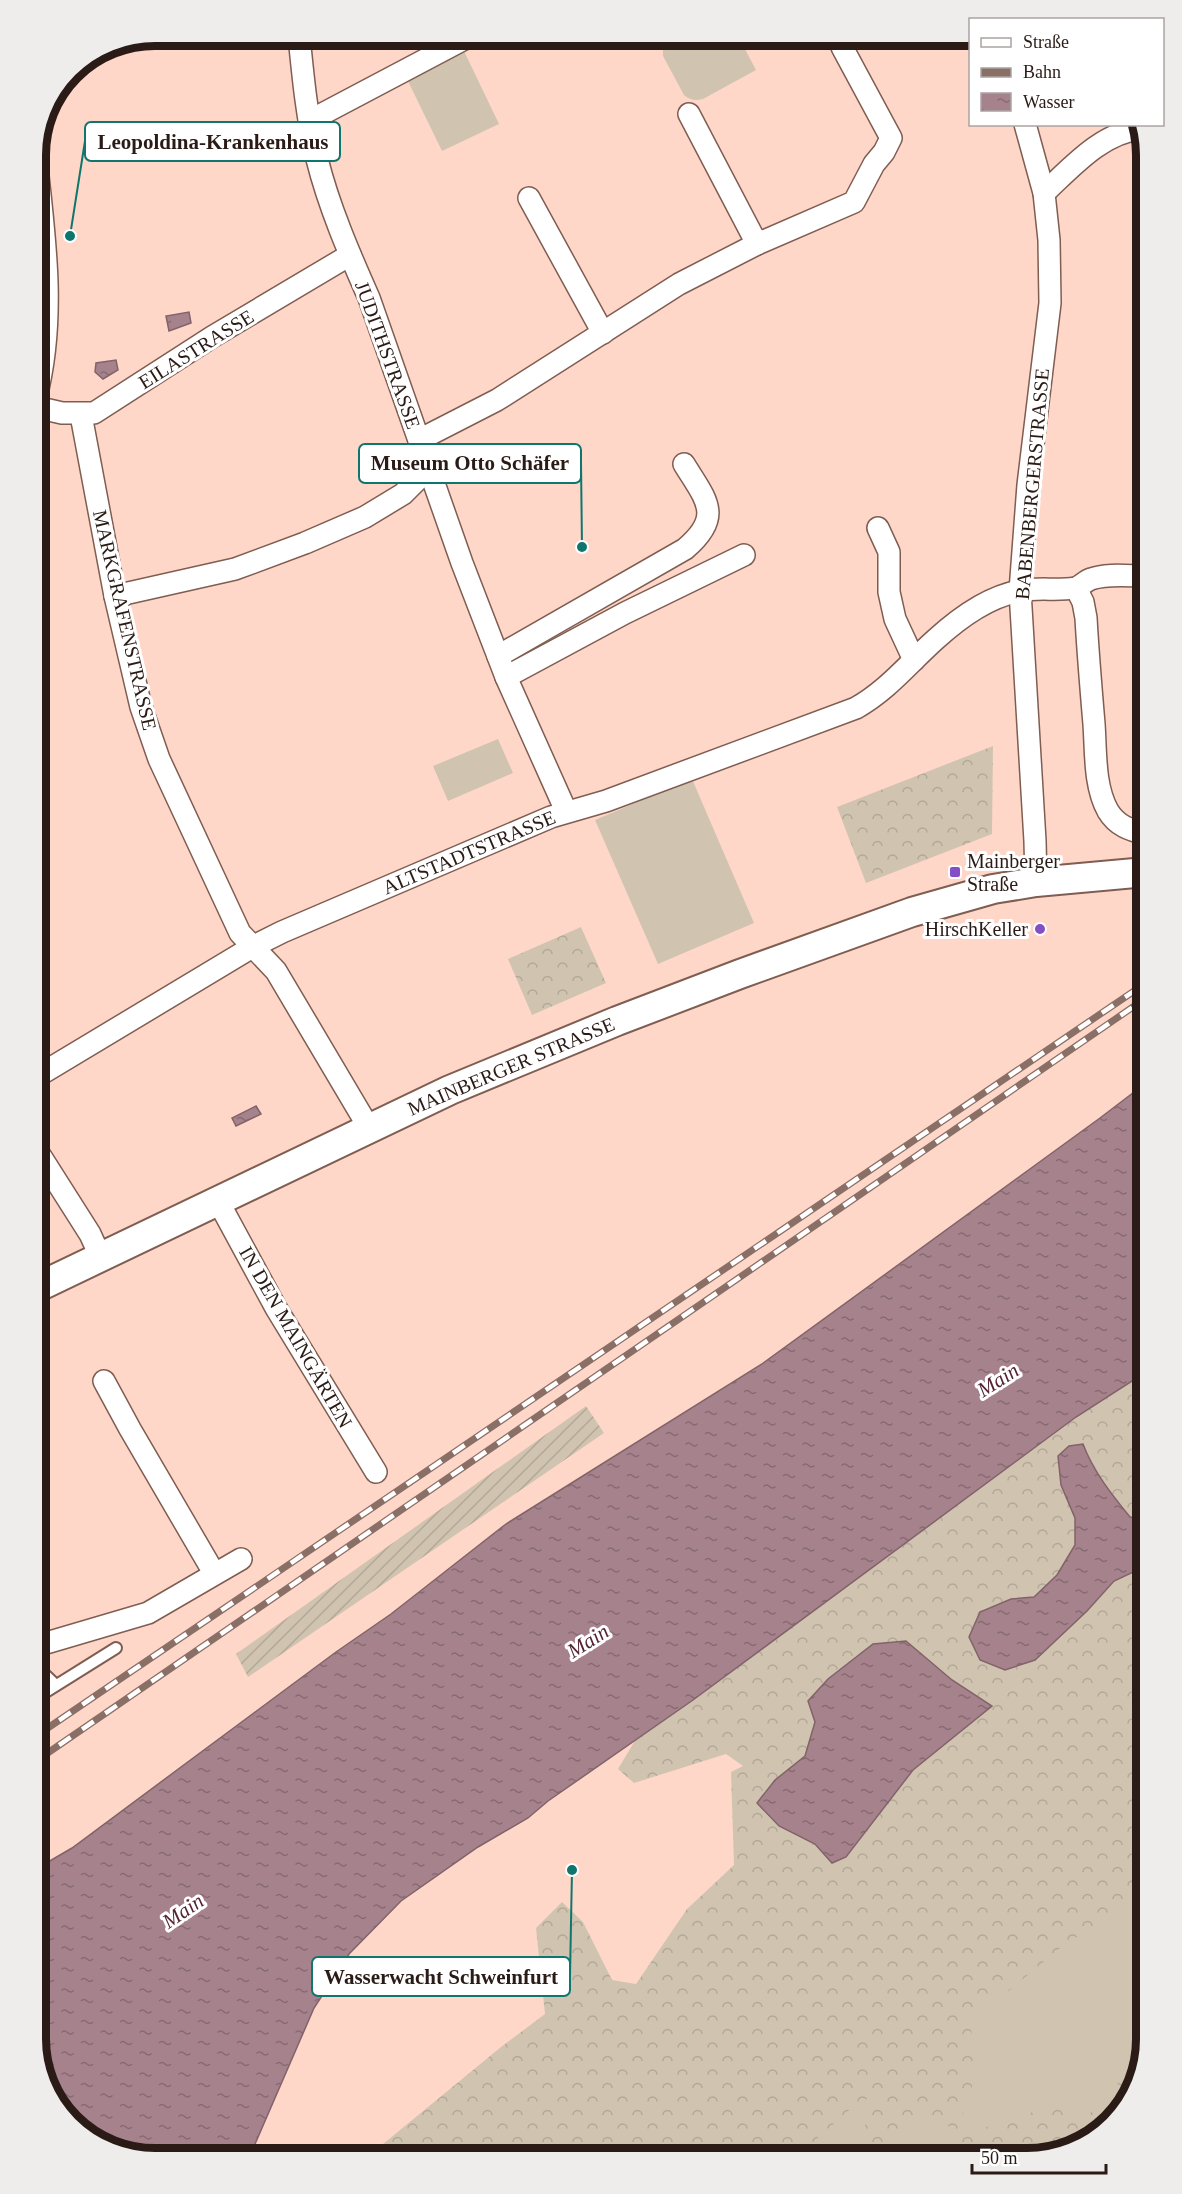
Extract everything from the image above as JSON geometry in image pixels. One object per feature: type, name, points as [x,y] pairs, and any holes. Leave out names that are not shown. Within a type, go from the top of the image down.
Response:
[{"type":"main road","name":"MAINBERGER STRASSE","points":[[46,1283],[369,1128],[517,1061],[740,974],[921,909],[993,889],[1036,882],[1136,873]]},
{"type":"street","name":"JUDITHSTRASSE","points":[[300,46],[309,121],[324,183],[350,255],[369,298],[428,469],[506,677],[566,812]]},
{"type":"street","points":[[309,121],[450,46]]},
{"type":"street","points":[[419,440],[497,400],[679,284],[757,244],[854,202],[891,138],[842,47]]},
{"type":"street","points":[[689,114],[757,244]]},
{"type":"street","name":"BABENBERGERSTRASSE","points":[[1026,126],[1044,193],[1049,240],[1050,303],[1028,485],[1020,591],[1036,882]]},
{"type":"street","points":[[1044,193],[1106,140],[1132,130]]},
{"type":"street","points":[[529,198],[603,333]]},
{"type":"street","name":"EILASTRASSE","points":[[47,410],[81,415],[104,408],[212,337],[350,255]]},
{"type":"street","points":[[47,285],[47,335]]},
{"type":"street","name":"MARKGRAFENSTRASSE","points":[[81,415],[116,596],[141,707],[159,759],[240,933],[276,970],[369,1128]]},
{"type":"street","points":[[498,656],[677,554],[700,536],[706,524],[708,504],[684,464]]},
{"type":"street","points":[[116,596],[235,569],[305,543],[365,518],[403,494],[428,469]]},
{"type":"street","points":[[878,528],[889,552],[889,592],[895,619],[914,660]]},
{"type":"street","points":[[506,677],[625,613],[744,555]]},
{"type":"street","name":"ALTSTADTSTRASSE","points":[[47,1071],[254,946],[495,840],[566,812],[606,801],[856,708],[889,685],[959,620],[996,599],[1020,591],[1076,588],[1090,579],[1102,577],[1136,576]]},
{"type":"street","points":[[1076,588],[1083,602],[1086,618],[1097,769],[1102,796],[1108,811],[1119,824],[1136,831]]},
{"type":"street","points":[[46,1165],[90,1234],[101,1258]]},
{"type":"street","name":"IN DEN MAINGÄRTEN","points":[[218,1201],[276,1308],[376,1472]]},
{"type":"street","points":[[104,1381],[214,1573]]},
{"type":"street","points":[[46,1643],[148,1613],[241,1559]]},
{"type":"lane","points":[[46,1691],[116,1648]]},
{"type":"lane","points":[[46,1676],[56,1685]]},
{"type":"green space","points":[[663,47],[744,47],[756,70],[703,99],[695,100],[684,95],[663,56]]},
{"type":"green space","points":[[463,49],[499,124],[442,151],[406,77]]},
{"type":"green space","points":[[498,739],[513,773],[448,801],[433,766]]},
{"type":"green space","points":[[993,746],[992,834],[866,883],[837,807]]},
{"type":"green space","points":[[692,779],[754,923],[658,964],[595,820]]},
{"type":"green space","points":[[581,927],[606,983],[532,1015],[508,959]]},
{"type":"green space","points":[[1136,1378],[1136,1903],[1065,1944],[971,2022],[974,2080],[957,2131],[922,2112],[892,2148],[858,2148],[875,2094],[848,2111],[807,2148],[379,2147],[501,2047],[545,2014],[536,1928],[562,1902],[583,1922],[612,1980],[636,1984],[687,1909],[734,1865],[731,1772],[743,1766],[726,1754],[634,1783],[618,1769],[636,1739],[1076,1417]]},
{"type":"green space","points":[[586,1406],[604,1433],[248,1677],[236,1654]]},
{"type":"green space","points":[[1136,1806],[1135,2053],[1127,2080],[1117,2099],[1087,2129],[1055,2144],[1027,2148],[641,2148]]},
{"type":"green space","points":[[1136,2038],[1132,2067],[1127,2080],[1117,2099],[1106,2112]]},
{"type":"green space","points":[[1057,2104],[1076,2104],[1077,2127],[1094,2109],[1104,2114],[1087,2129],[1055,2144],[1027,2148],[961,2148],[959,2136]]},
{"type":"water","points":[[189,312],[191,323],[169,331],[166,316]]},
{"type":"water","points":[[116,360],[118,370],[103,379],[95,372],[96,363]]},
{"type":"water","name":"Main","points":[[1136,1091],[1136,1378],[1076,1417],[693,1700],[548,1801],[528,1818],[478,1847],[401,1901],[349,1954],[314,2008],[254,2147],[134,2145],[120,2142],[95,2129],[74,2110],[58,2087],[47,2053],[46,1863],[72,1848],[336,1652],[391,1614],[506,1524],[762,1364]]},
{"type":"water","points":[[256,1106],[261,1114],[236,1126],[232,1118]]},
{"type":"water","points":[[1083,1444],[1110,1491],[1130,1517],[1136,1518],[1136,1571],[1114,1581],[1087,1611],[1035,1660],[1005,1670],[980,1660],[969,1637],[980,1612],[1011,1599],[1034,1597],[1057,1575],[1075,1545],[1075,1518],[1061,1485],[1058,1456],[1069,1446]]},
{"type":"water","points":[[906,1641],[952,1680],[992,1706],[913,1770],[846,1857],[832,1863],[815,1844],[779,1826],[757,1803],[775,1780],[805,1756],[815,1722],[808,1701],[828,1679],[873,1644]]},
{"type":"railway","points":[[46,1729],[1136,990]]},
{"type":"railway","points":[[46,1754],[1136,1005]]},
{"type":"place","name":"Leopoldina-Krankenhaus","points":[[70,236]]},
{"type":"place","name":"Museum Otto Schäfer","points":[[582,547]]},
{"type":"place","name":"Mainberger Straße","points":[[955,872]]},
{"type":"place","name":"HirschKeller","points":[[1040,929]]},
{"type":"place","name":"Wasserwacht Schweinfurt","points":[[572,1870]]}]
